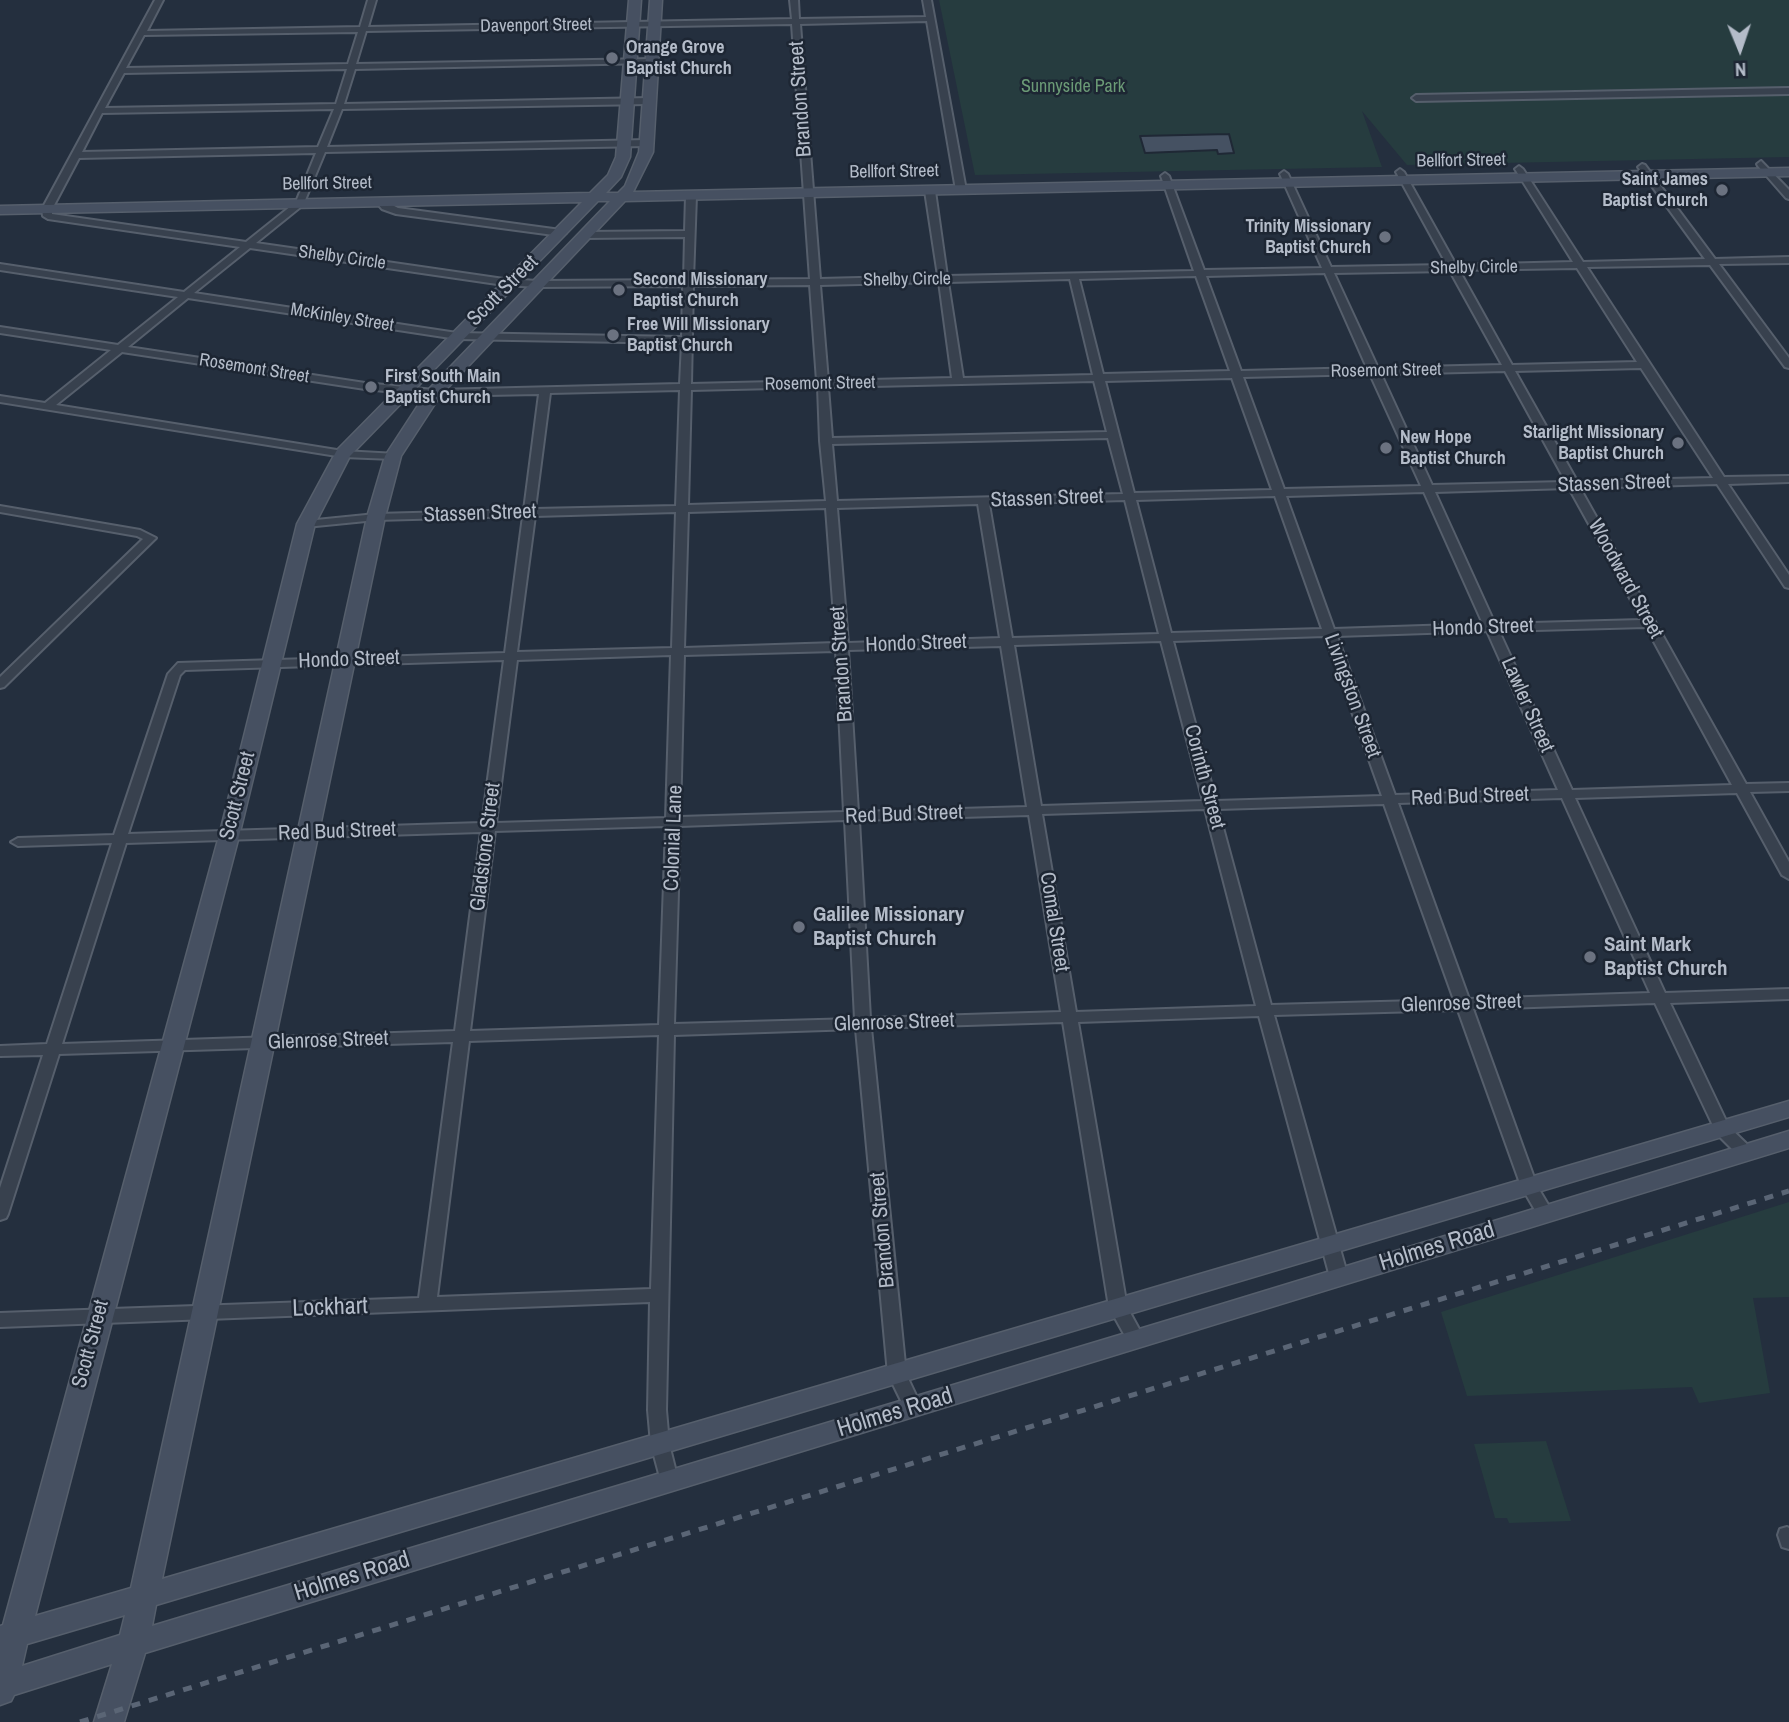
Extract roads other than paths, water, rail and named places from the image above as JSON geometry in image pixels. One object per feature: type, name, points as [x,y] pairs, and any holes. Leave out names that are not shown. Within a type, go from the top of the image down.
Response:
[{"type":"main road","name":"Scott Street","points":[[1,1688],[8,1637],[229,836],[306,524],[342,454],[601,192],[620,168],[635,0]]},
{"type":"main road","name":"Scott Street","points":[[109,1722],[133,1644],[376,517],[393,456],[434,393],[627,192],[644,162],[647,143],[656,0]]},
{"type":"main road","name":"Bellfort Street","points":[[0,210],[49,204],[303,198],[1645,172],[1765,168],[1789,163]]},
{"type":"main road","name":"Bellfort Street","points":[[1765,168],[1789,172]]},
{"type":"main road","name":"Bellfort Street","points":[[627,192],[691,196],[808,188],[930,191],[961,185]]},
{"type":"main road","name":"Bellfort Street","points":[[303,198],[381,202],[425,196]]},
{"type":"main road","name":"Bellfort Street","points":[[0,200],[49,204]]},
{"type":"main road","name":"Holmes Road","points":[[8,1637],[1789,1109]]},
{"type":"main road","name":"Holmes Road","points":[[1,1688],[133,1644],[1789,1139]]},
{"type":"street","points":[[49,204],[159,0]]},
{"type":"street","points":[[47,407],[250,245],[303,198],[339,107],[372,0]]},
{"type":"street","name":"Brandon Street","points":[[794,0],[842,646],[863,1024],[897,1374],[913,1408]]},
{"type":"street","points":[[926,0],[961,185]]},
{"type":"street","name":"Davenport Street","points":[[141,33],[930,19]]},
{"type":"street","points":[[120,71],[652,61]]},
{"type":"street","points":[[1416,99],[1789,91]]},
{"type":"street","points":[[99,111],[650,100]]},
{"type":"street","points":[[75,155],[647,143]]},
{"type":"street","points":[[1765,168],[1789,196]]},
{"type":"street","points":[[1645,172],[1789,365]]},
{"type":"street","points":[[1523,174],[1644,365],[1789,584]]},
{"type":"street","name":"Woodward Street","points":[[1404,176],[1789,875]]},
{"type":"street","name":"Lawler Street","points":[[1286,179],[1660,998],[1723,1130],[1746,1153]]},
{"type":"street","name":"Livingston Street","points":[[1167,181],[1529,1186],[1545,1213]]},
{"type":"street","points":[[930,191],[958,381]]},
{"type":"street","name":"Colonial Lane","points":[[668,1480],[660,1444],[657,1410],[659,1295],[675,822],[691,196]]},
{"type":"street","points":[[381,202],[385,207],[396,211],[561,233]]},
{"type":"street","name":"Shelby Circle","points":[[49,204],[47,214],[52,217],[511,283],[538,284],[814,282],[1789,260]]},
{"type":"street","points":[[585,235],[690,234]]},
{"type":"street","name":"McKinley Street","points":[[0,267],[457,335],[687,340]]},
{"type":"street","name":"Corinth Street","points":[[1074,277],[1098,378],[1265,1011],[1339,1277]]},
{"type":"street","name":"Rosemont Street","points":[[0,330],[403,391],[434,393],[1644,365]]},
{"type":"street","name":"Gladstone Street","points":[[428,1304],[545,391]]},
{"type":"street","points":[[0,399],[342,454],[393,456]]},
{"type":"street","points":[[825,441],[1113,435]]},
{"type":"street","name":"Stassen Street","points":[[306,524],[376,517],[530,512],[1789,479]]},
{"type":"street","name":"Comal Street","points":[[983,500],[1118,1307],[1136,1340]]},
{"type":"street","points":[[0,509],[140,533],[150,538],[0,684]]},
{"type":"street","name":"Hondo Street","points":[[120,839],[174,674],[182,666],[1650,623]]},
{"type":"street","name":"Red Bud Street","points":[[18,842],[1789,787]]},
{"type":"street","points":[[0,1214],[120,839]]},
{"type":"street","name":"Glenrose Street","points":[[0,1051],[1789,994]]},
{"type":"street","name":"Lockhart","points":[[0,1320],[659,1295]]},
{"type":"railway","points":[[80,1722],[1789,1191]]},
{"type":"place","name":"Orange Grove Baptist Church","points":[[612,58]]},
{"type":"place","name":"Saint James Baptist Church","points":[[1722,190]]},
{"type":"place","name":"Trinity Missionary Baptist Church","points":[[1385,237]]},
{"type":"place","name":"Second Missionary Baptist Church","points":[[619,290]]},
{"type":"place","name":"Free Will Missionary Baptist Church","points":[[613,335]]},
{"type":"place","name":"First South Main Baptist Church","points":[[371,387]]},
{"type":"place","name":"Starlight Missionary Baptist Church","points":[[1678,443]]},
{"type":"place","name":"New Hope Baptist Church","points":[[1386,448]]},
{"type":"place","name":"Galilee Missionary Baptist Church","points":[[799,927]]},
{"type":"place","name":"Saint Mark Baptist Church","points":[[1590,957]]},
{"type":"park label","name":"Sunnyside Park","points":[[1073,87]]}]
